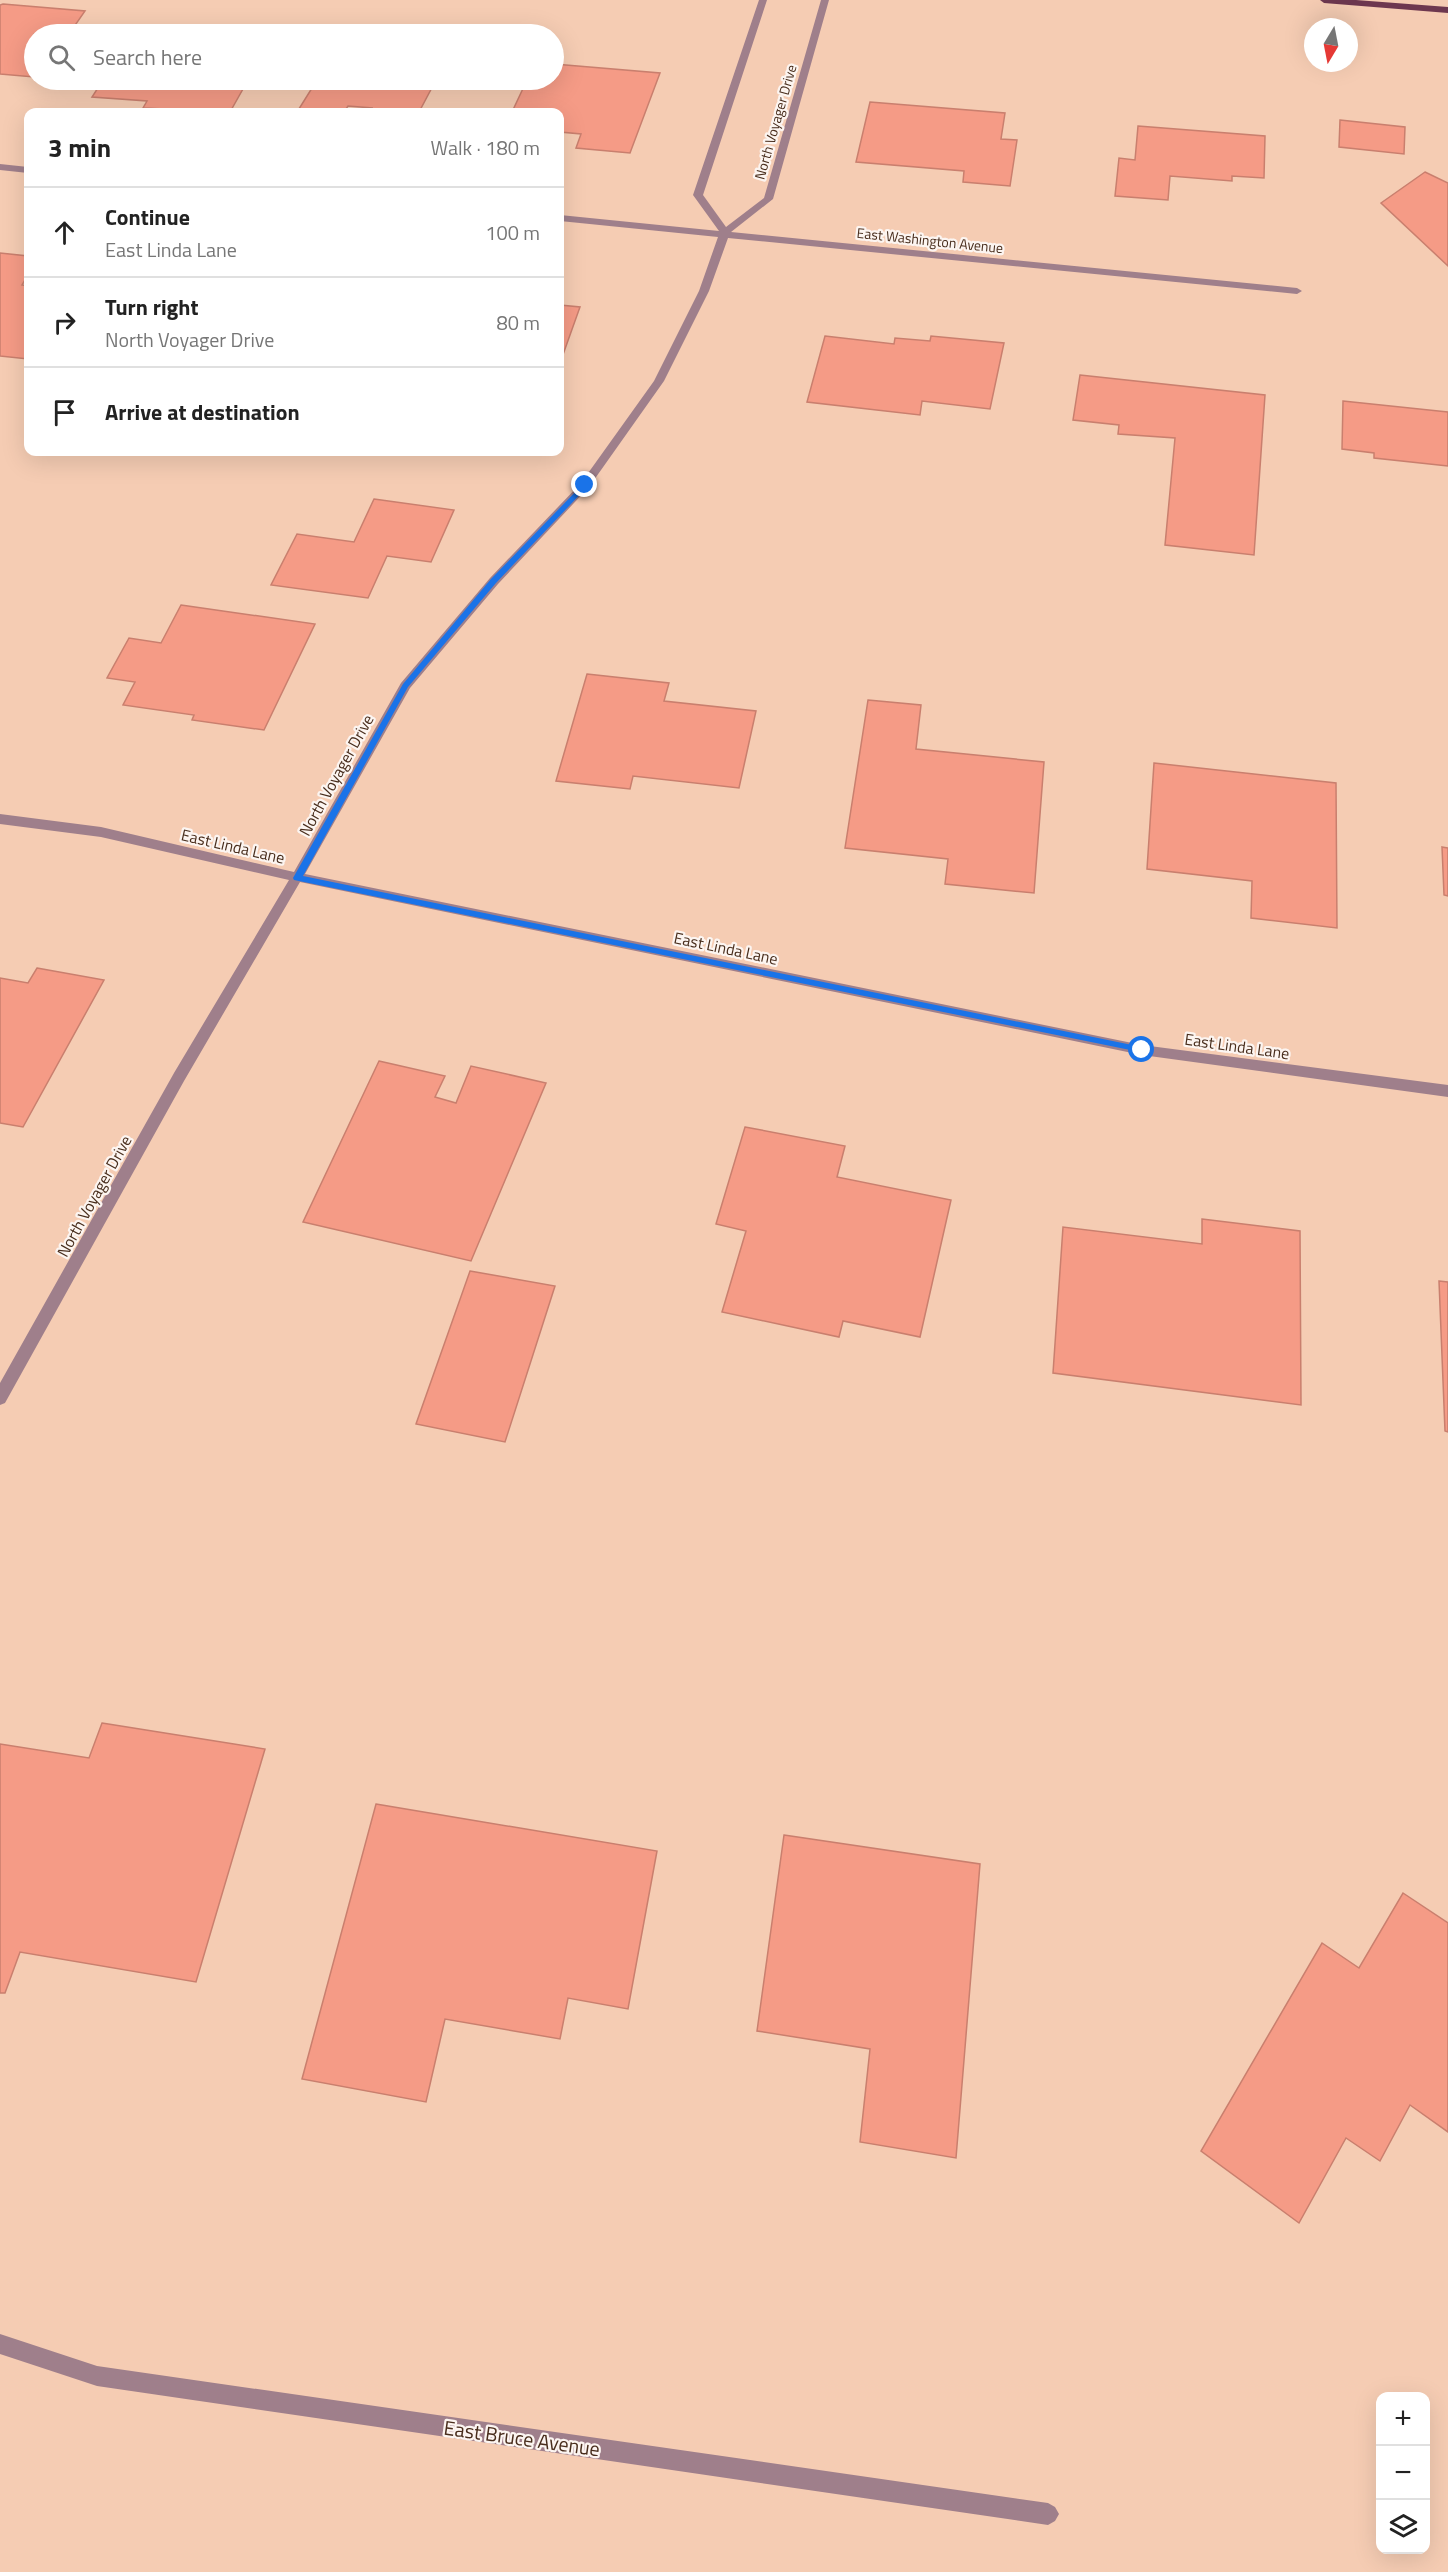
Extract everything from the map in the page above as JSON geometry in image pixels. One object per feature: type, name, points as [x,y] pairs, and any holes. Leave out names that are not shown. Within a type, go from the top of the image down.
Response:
[{"type":"main road","points":[[1324,0],[1448,10]]},
{"type":"street","points":[[725,232],[698,195],[763,0]]},
{"type":"street","name":"North Voyager Drive","points":[[0,1398],[179,1077],[297,878],[405,686],[494,581],[585,485],[659,381],[704,291],[725,232],[768,199],[825,0]]},
{"type":"street","points":[[0,167],[24,170]]},
{"type":"street","name":"East Washington Avenue","points":[[564,218],[725,232],[1297,291]]},
{"type":"street","name":"East Linda Lane","points":[[0,819],[101,832],[297,878],[1142,1050],[1448,1091]]},
{"type":"street","name":"East Bruce Avenue","points":[[0,2344],[97,2376],[1048,2514]]},
{"type":"building","points":[[0,5],[85,11],[76,24],[24,24],[24,76],[0,74]]},
{"type":"building","points":[[564,65],[660,73],[630,153],[576,148],[581,134],[564,132],[564,108],[514,108],[522,90],[564,90]]},
{"type":"building","points":[[97,90],[242,90],[232,108],[143,108],[147,101],[92,97]]},
{"type":"building","points":[[311,90],[431,90],[421,108],[348,106],[347,108],[300,108]]},
{"type":"building","points":[[870,102],[1005,113],[1001,139],[1017,140],[1010,186],[963,182],[964,171],[856,162]]},
{"type":"building","points":[[1340,120],[1405,127],[1404,154],[1339,147]]},
{"type":"building","points":[[1138,126],[1265,136],[1264,178],[1232,176],[1232,181],[1170,176],[1168,200],[1115,196],[1119,158],[1135,160]]},
{"type":"building","points":[[1425,172],[1448,183],[1448,266],[1381,203]]},
{"type":"building","points":[[0,253],[24,256],[22,285],[24,285],[24,359],[0,356]]},
{"type":"building","points":[[564,305],[580,307],[564,352]]},
{"type":"building","points":[[825,336],[894,344],[895,338],[930,341],[931,336],[1004,343],[990,409],[922,401],[920,415],[807,402]]},
{"type":"building","points":[[1080,375],[1265,395],[1254,555],[1165,545],[1175,438],[1118,434],[1119,425],[1073,420]]},
{"type":"building","points":[[1343,401],[1448,412],[1448,466],[1374,458],[1374,453],[1342,449]]},
{"type":"building","points":[[374,499],[454,510],[431,562],[387,556],[368,598],[271,585],[297,534],[354,542]]},
{"type":"building","points":[[181,605],[315,624],[264,730],[192,720],[194,715],[123,705],[135,682],[107,678],[129,638],[161,643]]},
{"type":"building","points":[[587,674],[669,683],[664,701],[756,711],[739,788],[633,776],[630,789],[556,781]]},
{"type":"building","points":[[868,700],[921,705],[916,749],[1044,762],[1034,893],[945,884],[948,859],[845,848]]},
{"type":"building","points":[[1154,763],[1336,783],[1337,928],[1251,918],[1252,881],[1147,869]]},
{"type":"building","points":[[1442,847],[1448,848],[1448,896],[1444,895]]},
{"type":"building","points":[[37,968],[104,980],[23,1127],[0,1123],[0,978],[28,983]]},
{"type":"building","points":[[379,1061],[445,1076],[435,1097],[456,1103],[471,1066],[546,1083],[471,1261],[303,1222]]},
{"type":"building","points":[[745,1127],[845,1146],[837,1177],[951,1200],[920,1337],[843,1321],[839,1337],[722,1312],[746,1231],[716,1224]]},
{"type":"building","points":[[1202,1219],[1300,1231],[1301,1405],[1053,1373],[1063,1227],[1202,1244]]},
{"type":"building","points":[[470,1271],[555,1286],[505,1442],[416,1424]]},
{"type":"building","points":[[1439,1281],[1448,1282],[1448,1432],[1445,1431]]},
{"type":"building","points":[[102,1723],[265,1749],[196,1982],[20,1952],[5,1993],[0,1993],[0,1744],[89,1758]]},
{"type":"building","points":[[376,1804],[657,1851],[628,2009],[568,1998],[560,2039],[445,2019],[426,2102],[302,2079]]},
{"type":"building","points":[[784,1835],[980,1864],[956,2158],[860,2142],[870,2049],[757,2031]]},
{"type":"building","points":[[1403,1893],[1448,1923],[1448,2132],[1410,2105],[1380,2161],[1346,2138],[1299,2223],[1201,2151],[1322,1943],[1359,1968]]},
{"type":"route","points":[[585,485],[494,581],[405,686],[297,878],[1142,1050]]}]
